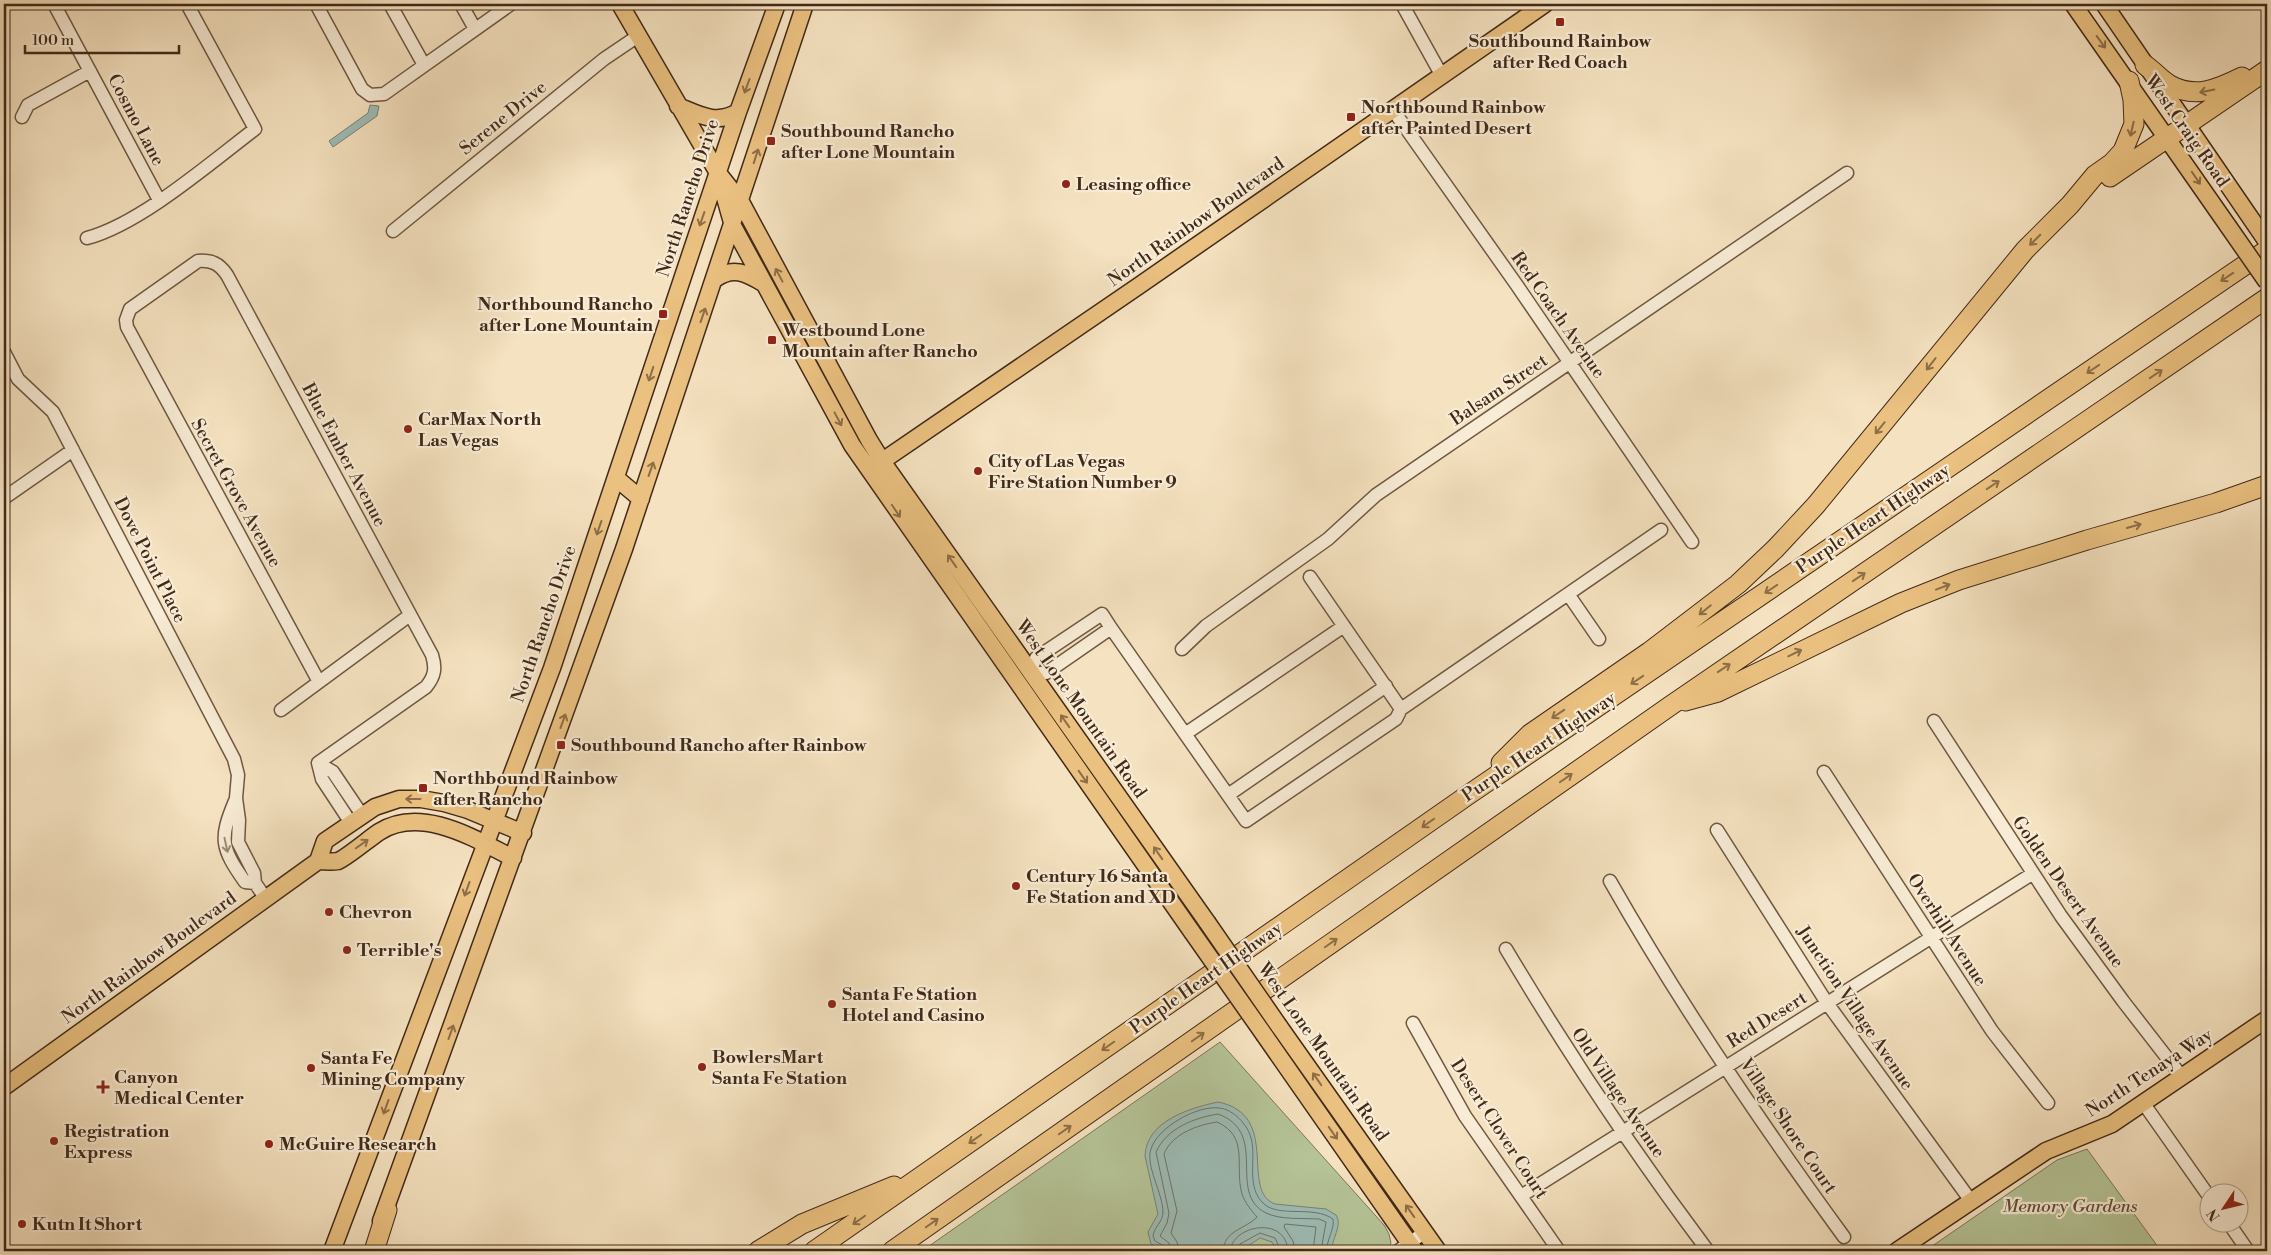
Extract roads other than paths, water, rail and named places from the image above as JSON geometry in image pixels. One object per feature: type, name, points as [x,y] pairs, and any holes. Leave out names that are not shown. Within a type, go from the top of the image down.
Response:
[{"type":"highway","points":[[2146,65],[2170,85],[2194,93],[2214,90],[2267,64]]},
{"type":"highway","points":[[2070,205],[2267,70]]},
{"type":"highway","points":[[1468,795],[1530,734],[1691,622],[1738,584],[1775,549],[1816,505],[2025,250],[2070,205],[2095,175],[2119,157],[2128,143],[2134,124],[2133,100],[2129,82]]},
{"type":"highway","name":"Purple Heart Highway","points":[[814,1251],[1468,795],[2267,250]]},
{"type":"highway","points":[[892,1251],[1670,706],[2267,298]]},
{"type":"highway","points":[[2216,503],[2267,475]]},
{"type":"highway","points":[[1670,706],[1718,692],[1901,603],[1960,580],[2087,540],[2216,503],[2267,485]]},
{"type":"highway","points":[[758,1251],[802,1224],[928,1172]]},
{"type":"highway","points":[[374,1251],[387,1210]]},
{"type":"main road","name":"West Lone Mountain Road","points":[[620,4],[718,173],[741,202],[869,440],[875,466],[908,528],[1265,1036],[1408,1249]]},
{"type":"main road","name":"North Rancho Drive","points":[[332,1251],[493,820],[552,668],[738,112],[777,4]]},
{"type":"main road","points":[[369,1251],[387,1210],[641,498],[741,202],[805,4]]},
{"type":"main road","name":"North Rainbow Boulevard","points":[[875,466],[1545,4]]},
{"type":"main road","name":"West Craig Road","points":[[2073,4],[2267,282]]},
{"type":"main road","name":"West Craig Road","points":[[2104,4],[2267,242]]},
{"type":"main road","points":[[678,106],[709,119],[729,117],[738,112]]},
{"type":"main road","name":"West Lone Mountain Road","points":[[718,173],[732,226],[852,445],[875,466],[922,519],[1425,1232],[1434,1250]]},
{"type":"main road","points":[[715,279],[722,274],[740,271],[764,283]]},
{"type":"main road","points":[[616,478],[641,498]]},
{"type":"main road","points":[[908,528],[922,519]]},
{"type":"main road","points":[[922,548],[936,539]]},
{"type":"main road","points":[[963,607],[977,597]]},
{"type":"main road","points":[[996,652],[1010,643]]},
{"type":"main road","points":[[1016,682],[1030,672]]},
{"type":"main road","name":"North Rainbow Boulevard","points":[[318,861],[325,842],[375,807],[399,799],[420,799],[452,805],[523,833]]},
{"type":"main road","name":"North Rainbow Boulevard","points":[[4,1087],[318,861],[339,860],[384,829],[403,822],[420,822],[441,826],[513,858]]},
{"type":"main road","name":"North Tenaya Way","points":[[1897,1251],[2046,1151],[2101,1130],[2144,1104],[2267,1019]]},
{"type":"street","name":"Cosmo Lane","points":[[54,4],[159,200]]},
{"type":"street","points":[[86,238],[107,233],[159,200],[255,129],[187,4]]},
{"type":"street","points":[[316,4],[362,89],[370,95],[384,94],[511,4]]},
{"type":"street","points":[[390,4],[424,65]]},
{"type":"street","points":[[461,4],[475,29]]},
{"type":"street","points":[[1402,4],[1442,76]]},
{"type":"street","name":"Serene Drive","points":[[393,231],[604,59],[638,36]]},
{"type":"street","points":[[22,117],[28,105],[90,71]]},
{"type":"street","name":"Red Coach Avenue","points":[[1393,110],[1570,362],[1692,542]]},
{"type":"street","name":"Balsam Street","points":[[1182,649],[1206,626],[1328,539],[1376,495],[1847,174]]},
{"type":"street","name":"Blue Ember Avenue","points":[[126,320],[130,309],[192,264],[198,261],[211,261],[222,268],[432,655],[435,673],[426,687],[318,763],[333,772],[357,819]]},
{"type":"street","name":"Secret Grove Avenue","points":[[126,320],[129,334],[319,682]]},
{"type":"street","name":"Dove Point Place","points":[[4,352],[18,379],[53,412],[234,759],[238,775],[236,798],[227,820],[224,842],[233,864],[245,882],[255,883],[266,899]]},
{"type":"street","points":[[4,498],[74,450]]},
{"type":"street","points":[[1111,628],[1046,673],[1030,672],[1036,658],[1102,614],[1246,822],[1396,719],[1401,709],[1661,530]]},
{"type":"street","points":[[1310,577],[1401,709]]},
{"type":"street","points":[[1568,594],[1599,639]]},
{"type":"street","points":[[281,710],[410,615]]},
{"type":"street","points":[[1185,734],[1344,626]]},
{"type":"street","points":[[1228,795],[1386,686]]},
{"type":"street","name":"Golden Desert Avenue","points":[[1934,721],[2032,874],[2123,1001],[2182,1077]]},
{"type":"street","name":"Overhill Avenue","points":[[1824,772],[1992,1031],[2048,1103]]},
{"type":"street","name":"Junction Village Avenue","points":[[1717,830],[1827,1003],[1972,1201]]},
{"type":"street","name":"Red Desert","points":[[1520,1196],[2032,874]]},
{"type":"street","name":"Village Shore Court","points":[[1610,881],[1648,948],[1726,1067],[1790,1163],[1844,1237]]},
{"type":"street","name":"Old Village Avenue","points":[[1506,950],[1541,1008],[1622,1132],[1708,1251]]},
{"type":"street","name":"Desert Clover Court","points":[[1413,1023],[1465,1116],[1559,1251]]},
{"type":"street","points":[[2144,1104],[2199,1182]]},
{"type":"street","points":[[1408,1249],[1425,1232]]},
{"type":"street","points":[[2235,1232],[2248,1251]]},
{"type":"water","points":[[370,105],[379,106],[377,116],[333,147],[329,141],[368,113]]},
{"type":"water","points":[[1218,1102],[1237,1110],[1249,1122],[1255,1137],[1260,1184],[1265,1196],[1275,1204],[1326,1209],[1336,1215],[1338,1228],[1332,1251],[1277,1251],[1272,1242],[1260,1238],[1240,1251],[1167,1251],[1151,1244],[1148,1232],[1158,1214],[1145,1156],[1147,1144],[1161,1125],[1171,1118],[1183,1112]]},
{"type":"place","name":"Southbound Rainbow after Red Coach","points":[[1560,22]]},
{"type":"place","name":"Northbound Rainbow after Painted Desert","points":[[1351,117]]},
{"type":"place","name":"Southbound Rancho after Lone Mountain","points":[[771,141]]},
{"type":"place","name":"Leasing office","points":[[1066,184]]},
{"type":"place","name":"Northbound Rancho after Lone Mountain","points":[[663,314]]},
{"type":"place","name":"Westbound Lone Mountain after Rancho","points":[[772,340]]},
{"type":"place","name":"CarMax North Las Vegas","points":[[408,429]]},
{"type":"place","name":"City of Las Vegas Fire Station Number 9","points":[[978,471]]},
{"type":"place","name":"Southbound Rancho after Rainbow","points":[[561,745]]},
{"type":"place","name":"Northbound Rainbow after Rancho","points":[[423,788]]},
{"type":"place","name":"Century 16 Santa Fe Station and XD","points":[[1016,886]]},
{"type":"place","name":"Chevron","points":[[329,912]]},
{"type":"place","name":"Terrible's","points":[[347,950]]},
{"type":"place","name":"Santa Fe Station Hotel and Casino","points":[[832,1004]]},
{"type":"place","name":"BowlersMart Santa Fe Station","points":[[702,1067]]},
{"type":"place","name":"Santa Fe Mining Company","points":[[311,1068]]},
{"type":"place","name":"Canyon Medical Center","points":[[103,1087]]},
{"type":"place","name":"Registration Express","points":[[54,1141]]},
{"type":"place","name":"McGuire Research","points":[[269,1144]]},
{"type":"place","name":"Kutn It Short","points":[[22,1224]]},
{"type":"park label","name":"Memory Gardens","points":[[2070,1206]]}]
